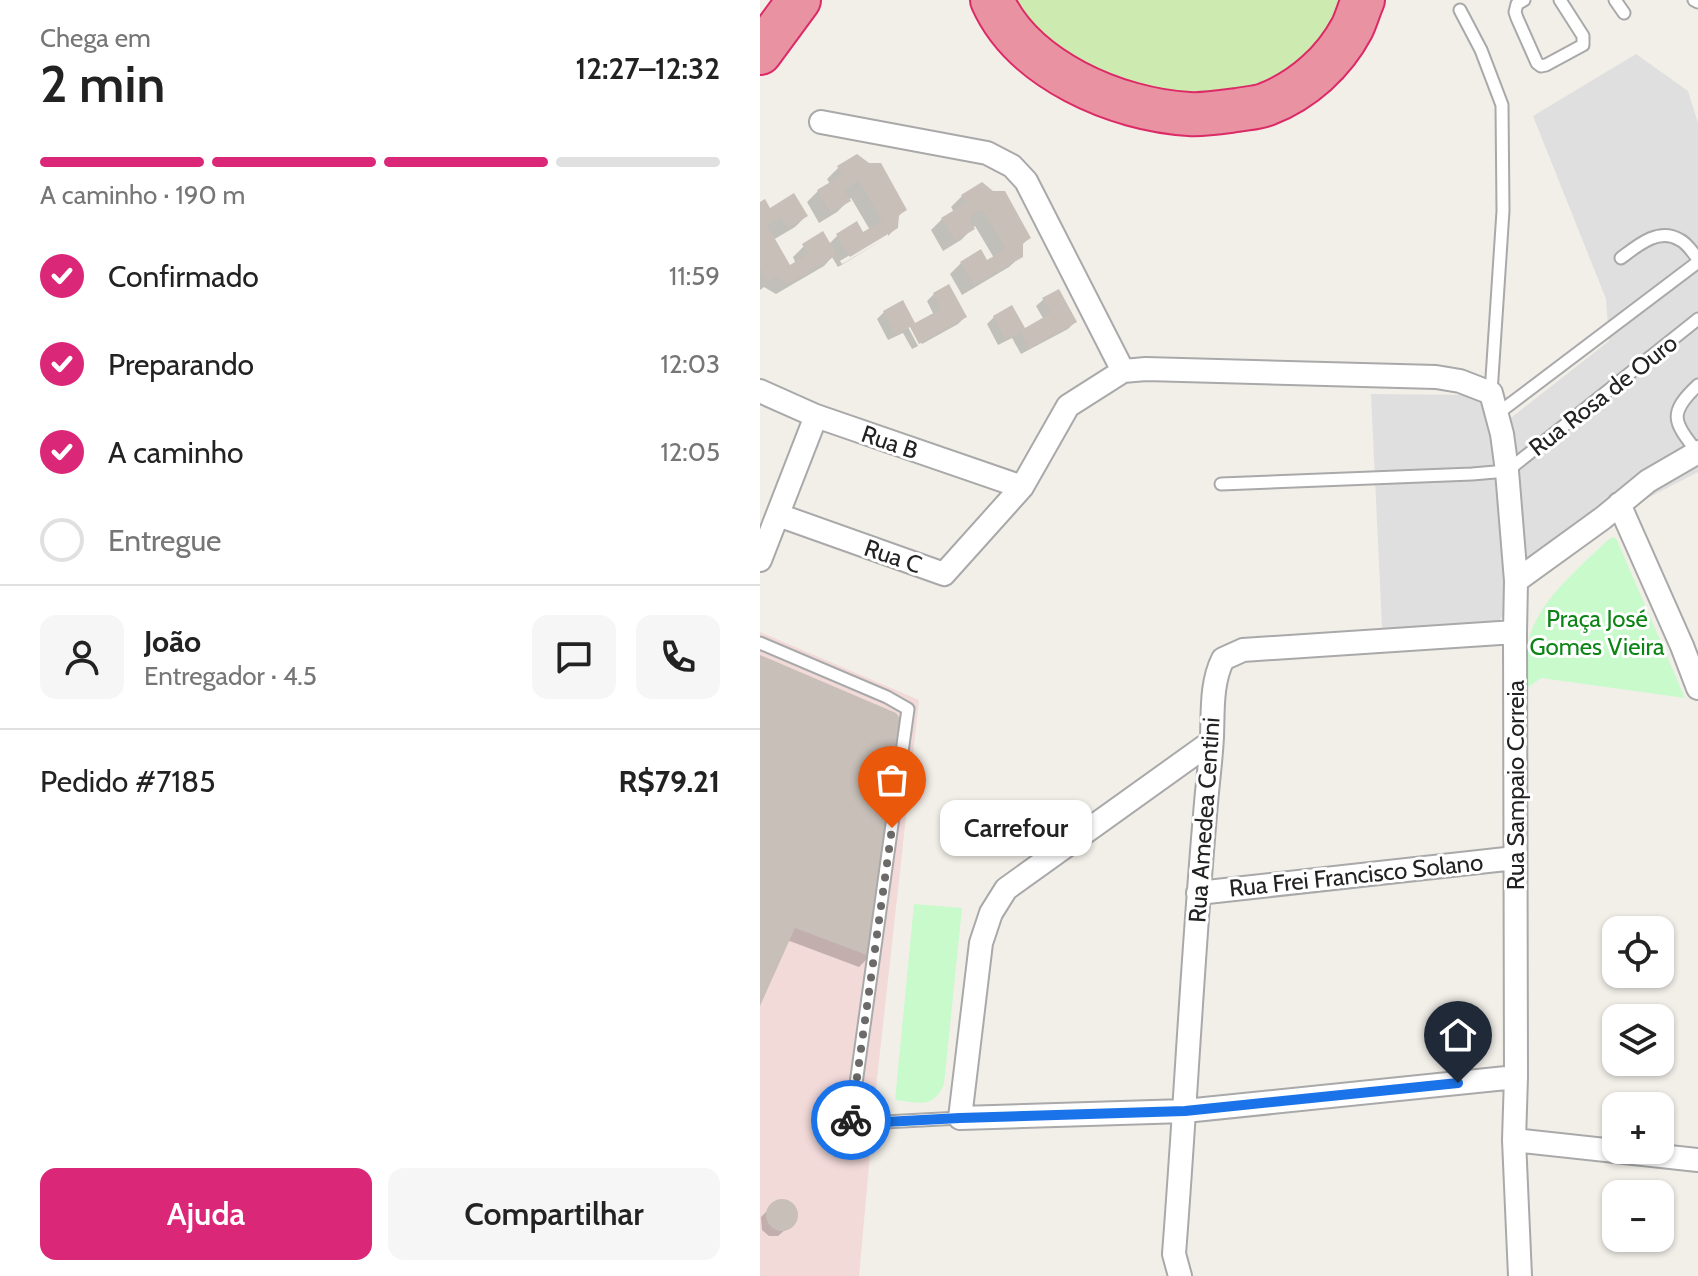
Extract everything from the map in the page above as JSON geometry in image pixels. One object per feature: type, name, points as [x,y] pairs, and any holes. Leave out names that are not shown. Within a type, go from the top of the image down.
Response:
[{"type":"highway","points":[[760,15],[770,0]]},
{"type":"highway","points":[[760,53],[799,0]]},
{"type":"highway","points":[[992,0],[1015,36],[1060,73],[1123,102],[1151,110],[1192,115],[1266,105],[1305,83],[1334,56],[1352,28],[1363,0]]},
{"type":"street","points":[[821,122],[987,153],[1012,166],[1026,181],[1123,371]]},
{"type":"street","points":[[1022,487],[1068,406],[1123,371],[1146,369],[1436,377],[1460,381],[1494,403]]},
{"type":"street","name":"Rua B","points":[[760,391],[816,416],[1022,487]]},
{"type":"street","name":"Rua Sampaio Correia","points":[[1494,403],[1507,471],[1516,581],[1514,1140],[1520,1276]]},
{"type":"street","points":[[760,557],[816,416]]},
{"type":"street","points":[[1516,581],[1648,481],[1697,452]]},
{"type":"street","name":"Rua C","points":[[778,515],[944,574],[1022,487]]},
{"type":"street","points":[[1619,504],[1698,688]]},
{"type":"street","name":"Rua Amedea Centini","points":[[1180,1276],[1174,1254],[1198,893],[1216,673],[1223,659],[1243,650],[1515,632]]},
{"type":"street","points":[[1211,742],[1006,889],[991,913],[981,943],[960,1118],[1185,1111],[1516,1077]]},
{"type":"street","name":"Rua Frei Francisco Solano","points":[[1198,893],[1515,858]]},
{"type":"street","points":[[1514,1140],[1698,1160]]},
{"type":"lane","points":[[1524,0],[1517,4],[1515,12],[1541,66],[1583,45],[1583,36],[1560,0]]},
{"type":"lane","points":[[1615,0],[1624,13]]},
{"type":"lane","points":[[1460,10],[1481,50],[1502,105],[1503,211],[1494,403],[1528,388],[1698,260],[1681,240],[1657,235],[1621,258]]},
{"type":"lane","name":"Rua Rosa de Ouro","points":[[1507,471],[1698,319]]},
{"type":"lane","points":[[1697,452],[1677,422],[1677,411],[1698,385]]},
{"type":"lane","points":[[1221,484],[1507,471]]},
{"type":"lane","points":[[760,643],[887,697],[908,709],[850,1127],[866,1123],[960,1118]]},
{"type":"shaded area","points":[[1636,54],[1688,91],[1698,123],[1698,472],[1646,499],[1515,597],[1486,641],[1383,649],[1371,394],[1468,395],[1512,417],[1609,341],[1606,299],[1533,116]]},
{"type":"shaded area","points":[[760,632],[919,700],[876,1088],[859,1276],[760,1276]]},
{"type":"green space","points":[[1012,0],[1343,0],[1324,36],[1282,72],[1230,93],[1174,95],[1113,81],[1051,46]]},
{"type":"green space","name":"Praça José Gomes Vieira","points":[[1614,537],[1685,698],[1541,678],[1527,688],[1528,643],[1540,613],[1573,573]]},
{"type":"green space","points":[[914,904],[962,908],[944,1084],[935,1098],[918,1103],[895,1100]]},
{"type":"building","points":[[857,154],[869,163],[881,163],[907,210],[899,215],[898,228],[850,257],[836,234],[857,221],[863,232],[882,221],[859,181],[844,190],[851,201],[830,213],[817,190],[842,175],[837,166]]},
{"type":"building","points":[[982,182],[993,191],[1005,191],[1031,238],[1023,243],[1023,257],[974,285],[960,262],[981,249],[987,260],[1006,249],[982,209],[968,218],[975,229],[955,241],[941,218],[966,203],[961,195]]},
{"type":"building","points":[[794,193],[808,216],[788,228],[781,217],[767,225],[790,265],[808,254],[802,244],[823,231],[837,255],[788,284],[776,277],[768,282],[760,268],[760,202],[765,199],[770,208]]},
{"type":"building","points":[[949,284],[967,317],[919,344],[910,327],[896,335],[883,311],[903,300],[915,323],[941,309],[933,293]]},
{"type":"building","points":[[1059,289],[1077,322],[1029,348],[1020,332],[1006,340],[993,316],[1012,305],[1025,328],[1051,313],[1042,298]]},
{"type":"building","points":[[760,655],[896,713],[900,718],[872,957],[795,928],[760,1006]]},
{"type":"building","points":[[782,1199],[793,1204],[798,1215],[793,1226],[782,1231],[771,1226],[766,1215],[771,1204]]},
{"type":"way so far","points":[[851,1120],[892,828]]},
{"type":"place","name":"Carrefour","points":[[892,828]]},
{"type":"route","points":[[851,1120],[850,1127],[866,1123],[960,1118],[1185,1111],[1458,1083]]}]
